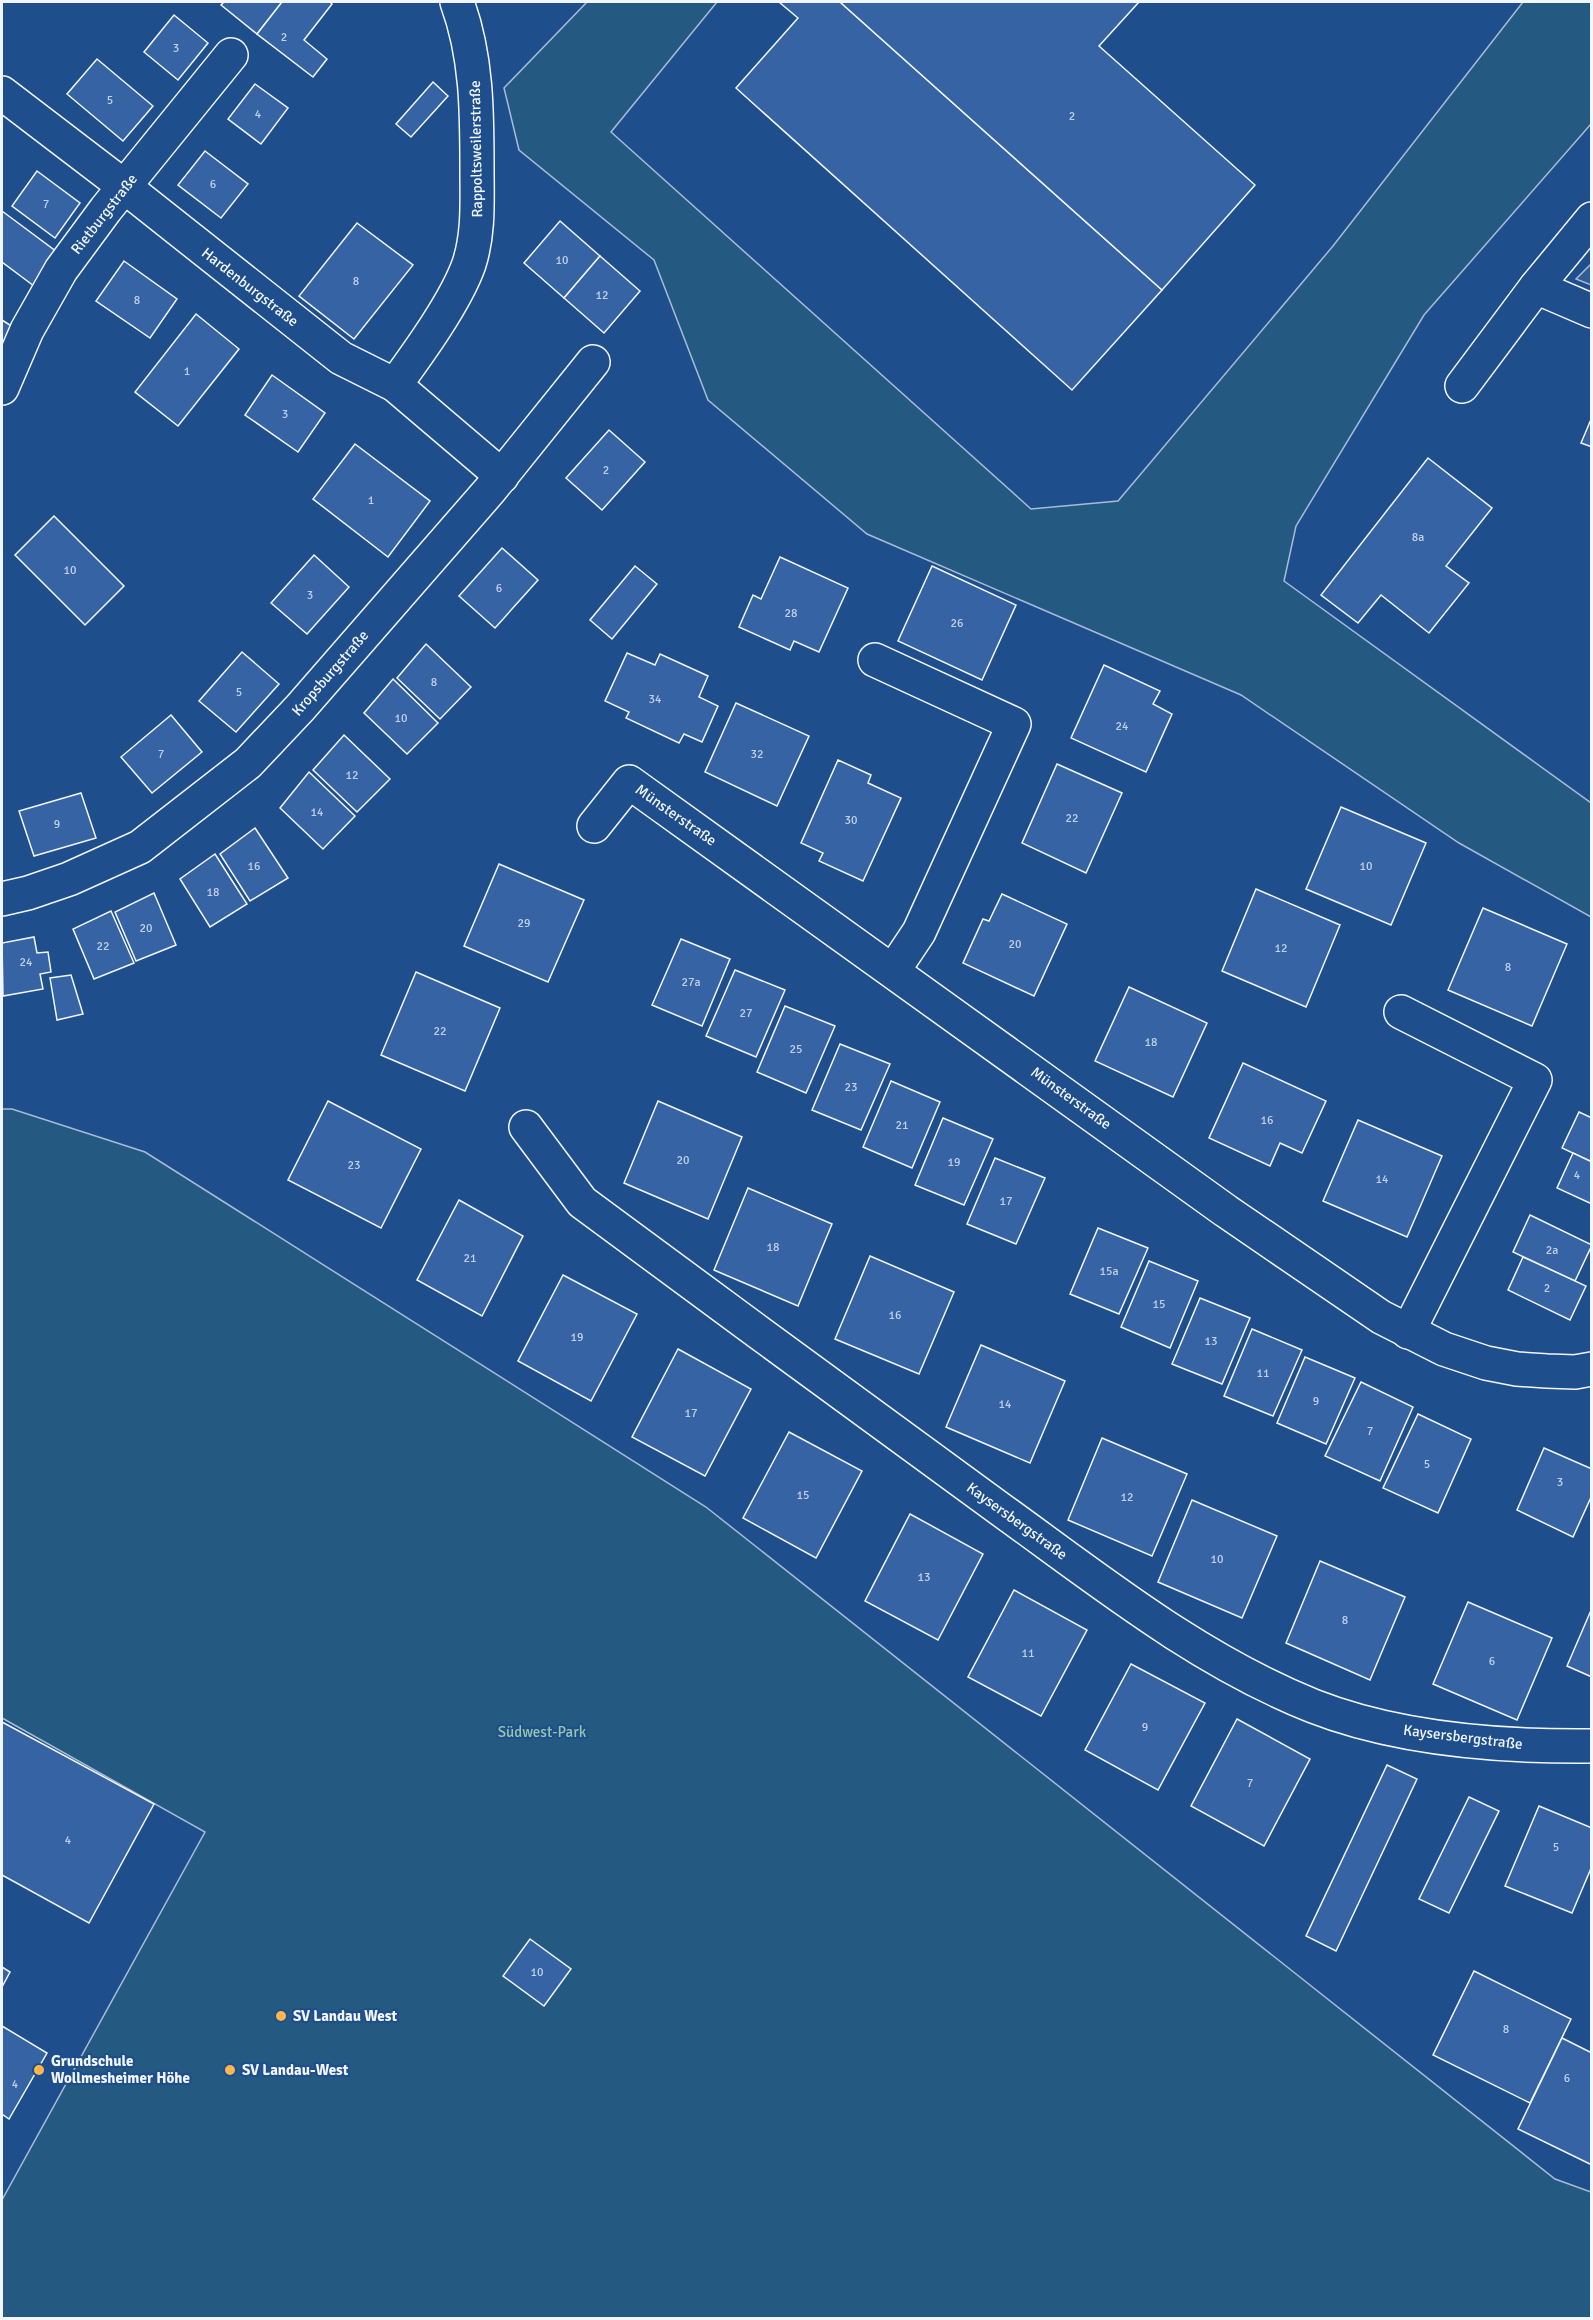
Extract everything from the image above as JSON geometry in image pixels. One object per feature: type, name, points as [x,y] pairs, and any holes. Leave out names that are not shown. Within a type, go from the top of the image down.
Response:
[{"type":"street","name":"Rappoltsweilerstraße","points":[[395,385],[455,293],[469,264],[477,224],[477,102],[472,53],[457,2]]},
{"type":"street","name":"Rietburgstraße","points":[[2,388],[27,330],[61,270],[106,209],[231,55]]},
{"type":"street","name":"Hardenburgstraße","points":[[2,93],[341,358],[395,385],[502,476]]},
{"type":"street","points":[[1462,387],[1536,287],[1592,219]]},
{"type":"street","points":[[1536,287],[1592,311]]},
{"type":"street","name":"Kropsburgstraße","points":[[2,899],[69,879],[140,847],[248,763],[300,708],[502,476],[593,362]]},
{"type":"street","points":[[874,660],[1014,724],[919,932],[893,971]]},
{"type":"street","name":"Münsterstraße","points":[[594,826],[629,782],[1352,1299],[1408,1332],[1444,1349],[1486,1364],[1547,1371],[1592,1369]]},
{"type":"street","points":[[1401,1012],[1535,1080],[1408,1332]]},
{"type":"street","name":"Kaysersbergstraße","points":[[526,1127],[582,1202],[1046,1542],[1216,1660],[1313,1706],[1378,1726],[1507,1745],[1592,1746]]},
{"type":"green space","points":[[587,2],[717,2],[611,132],[1031,509],[1118,501],[1333,246],[1523,2],[1591,2],[1591,124],[1424,315],[1296,526],[1284,581],[1591,803],[1591,917],[1459,843],[1241,695],[867,534],[708,400],[654,260],[519,150],[504,88]]},
{"type":"green space","name":"Südwest-Park","points":[[2,1109],[12,1109],[145,1152],[706,1507],[1555,2179],[1591,2192],[1591,2318],[2,2318],[2,2200],[205,1832],[2,1718]]},
{"type":"shaded area","points":[[1591,264],[1591,285],[1576,279]]},
{"type":"building","points":[[224,2],[282,2],[257,34],[221,5]]},
{"type":"building","points":[[282,2],[330,2],[332,4],[304,40],[327,59],[313,77],[257,34]]},
{"type":"building","points":[[779,2],[840,2],[1162,290],[1072,390],[736,88],[798,18]]},
{"type":"building","points":[[840,2],[1139,2],[1099,46],[1255,185],[1162,290]]},
{"type":"building","points":[[174,15],[208,43],[178,80],[144,52]]},
{"type":"building","points":[[97,59],[153,106],[123,141],[67,94]]},
{"type":"building","points":[[433,82],[448,96],[411,137],[396,124]]},
{"type":"building","points":[[255,84],[288,108],[261,144],[228,119]]},
{"type":"building","points":[[205,151],[248,184],[221,218],[178,185]]},
{"type":"building","points":[[37,171],[80,203],[55,238],[12,206]]},
{"type":"building","points":[[2,211],[57,252],[34,286],[2,262]]},
{"type":"building","points":[[560,221],[600,256],[564,298],[524,263]]},
{"type":"building","points":[[357,223],[413,265],[354,339],[299,296]]},
{"type":"building","points":[[600,256],[640,291],[604,333],[564,298]]},
{"type":"building","points":[[124,261],[177,299],[150,338],[96,301]]},
{"type":"building","points":[[196,314],[239,349],[178,426],[135,392]]},
{"type":"building","points":[[2,320],[13,327],[2,348]]},
{"type":"building","points":[[272,375],[325,413],[298,452],[245,415]]},
{"type":"building","points":[[1592,417],[1592,447],[1581,443]]},
{"type":"building","points":[[609,430],[645,462],[602,510],[566,478]]},
{"type":"building","points":[[355,444],[430,501],[388,557],[313,499]]},
{"type":"building","points":[[1428,458],[1492,508],[1446,566],[1469,583],[1429,633],[1381,595],[1358,623],[1321,595]]},
{"type":"building","points":[[54,516],[124,586],[85,625],[15,555]]},
{"type":"building","points":[[502,548],[538,580],[495,628],[459,596]]},
{"type":"building","points":[[314,555],[349,587],[307,634],[271,603]]},
{"type":"building","points":[[780,557],[848,588],[819,652],[794,641],[790,650],[739,627],[753,595],[761,599]]},
{"type":"building","points":[[635,566],[657,584],[612,639],[590,620]]},
{"type":"building","points":[[932,566],[1016,605],[982,680],[898,641]]},
{"type":"building","points":[[426,644],[471,687],[440,719],[397,678]]},
{"type":"building","points":[[242,652],[279,684],[236,732],[199,701]]},
{"type":"building","points":[[627,653],[655,665],[660,654],[708,676],[699,697],[718,706],[702,742],[684,734],[679,743],[626,718],[629,712],[605,701]]},
{"type":"building","points":[[1104,665],[1160,691],[1153,704],[1172,714],[1146,772],[1071,738]]},
{"type":"building","points":[[393,679],[438,723],[407,754],[364,713]]},
{"type":"building","points":[[736,703],[809,736],[777,806],[705,772]]},
{"type":"building","points":[[171,715],[202,752],[152,793],[121,757]]},
{"type":"building","points":[[344,735],[390,779],[357,812],[313,770]]},
{"type":"building","points":[[838,760],[871,775],[868,783],[901,798],[863,881],[819,861],[823,853],[801,843]]},
{"type":"building","points":[[1057,764],[1122,793],[1086,873],[1022,843]]},
{"type":"building","points":[[309,772],[355,816],[323,849],[280,808]]},
{"type":"building","points":[[81,793],[96,838],[34,856],[19,811]]},
{"type":"building","points":[[1341,807],[1426,843],[1391,925],[1306,889]]},
{"type":"building","points":[[255,828],[288,878],[250,901],[220,854]]},
{"type":"building","points":[[215,854],[247,904],[210,927],[180,879]]},
{"type":"building","points":[[499,864],[584,900],[548,982],[464,946]]},
{"type":"building","points":[[1256,889],[1340,925],[1306,1007],[1222,971]]},
{"type":"building","points":[[154,893],[176,945],[136,961],[115,912]]},
{"type":"building","points":[[1002,894],[1067,924],[1034,996],[963,963],[983,919],[989,921]]},
{"type":"building","points":[[1483,908],[1567,944],[1532,1026],[1448,990]]},
{"type":"building","points":[[111,911],[134,963],[94,979],[73,929]]},
{"type":"building","points":[[34,937],[37,953],[48,952],[51,972],[40,974],[43,989],[3,996],[2,943]]},
{"type":"building","points":[[681,939],[730,959],[702,1026],[652,1005]]},
{"type":"building","points":[[735,970],[785,990],[756,1057],[706,1036]]},
{"type":"building","points":[[416,972],[500,1008],[465,1091],[381,1055]]},
{"type":"building","points":[[71,975],[83,1014],[57,1020],[50,978]]},
{"type":"building","points":[[1129,987],[1207,1023],[1173,1097],[1095,1061]]},
{"type":"building","points":[[785,1006],[835,1026],[806,1093],[757,1072]]},
{"type":"building","points":[[840,1044],[890,1064],[861,1130],[812,1110]]},
{"type":"building","points":[[1243,1063],[1326,1101],[1302,1153],[1280,1143],[1270,1166],[1209,1138]]},
{"type":"building","points":[[891,1081],[940,1102],[912,1168],[863,1147]]},
{"type":"building","points":[[328,1101],[421,1149],[381,1228],[288,1180]]},
{"type":"building","points":[[658,1101],[742,1137],[708,1219],[624,1183]]},
{"type":"building","points":[[1579,1112],[1592,1118],[1592,1162],[1562,1148]]},
{"type":"building","points":[[943,1118],[993,1139],[964,1205],[915,1185]]},
{"type":"building","points":[[1358,1120],[1442,1156],[1407,1237],[1323,1201]]},
{"type":"building","points":[[1573,1153],[1592,1162],[1592,1204],[1557,1188]]},
{"type":"building","points":[[995,1158],[1045,1178],[1016,1244],[967,1224]]},
{"type":"building","points":[[748,1188],[832,1224],[798,1306],[714,1270]]},
{"type":"building","points":[[459,1200],[523,1236],[482,1316],[417,1280]]},
{"type":"building","points":[[1530,1215],[1592,1245],[1575,1281],[1513,1252]]},
{"type":"building","points":[[1098,1228],[1148,1248],[1119,1314],[1070,1294]]},
{"type":"building","points":[[870,1256],[954,1292],[919,1374],[835,1339]]},
{"type":"building","points":[[1523,1257],[1586,1286],[1570,1320],[1508,1290]]},
{"type":"building","points":[[1149,1261],[1198,1281],[1170,1348],[1121,1327]]},
{"type":"building","points":[[563,1275],[637,1314],[591,1401],[518,1361]]},
{"type":"building","points":[[1200,1298],[1250,1318],[1222,1384],[1172,1364]]},
{"type":"building","points":[[1252,1329],[1302,1350],[1273,1416],[1224,1396]]},
{"type":"building","points":[[981,1345],[1065,1381],[1030,1463],[946,1427]]},
{"type":"building","points":[[678,1349],[751,1389],[705,1476],[632,1437]]},
{"type":"building","points":[[1305,1357],[1355,1378],[1326,1444],[1277,1423]]},
{"type":"building","points":[[1361,1382],[1413,1407],[1380,1481],[1325,1456]]},
{"type":"building","points":[[1418,1414],[1471,1439],[1438,1513],[1383,1488]]},
{"type":"building","points":[[789,1432],[862,1471],[816,1558],[743,1518]]},
{"type":"building","points":[[1102,1438],[1187,1474],[1152,1556],[1068,1520]]},
{"type":"building","points":[[1544,1448],[1592,1469],[1592,1495],[1573,1537],[1517,1510]]},
{"type":"building","points":[[1192,1500],[1277,1536],[1242,1618],[1158,1582]]},
{"type":"building","points":[[910,1514],[983,1554],[938,1640],[865,1601]]},
{"type":"building","points":[[1320,1561],[1405,1597],[1370,1680],[1286,1643]]},
{"type":"building","points":[[1014,1590],[1087,1630],[1041,1716],[968,1677]]},
{"type":"building","points":[[1468,1602],[1552,1638],[1517,1720],[1433,1684]]},
{"type":"building","points":[[1592,1608],[1592,1677],[1567,1666]]},
{"type":"building","points":[[1131,1664],[1205,1703],[1158,1790],[1085,1750]]},
{"type":"building","points":[[1237,1719],[1310,1759],[1264,1846],[1191,1806]]},
{"type":"building","points":[[2,1722],[154,1804],[89,1923],[2,1875]]},
{"type":"building","points":[[1387,1765],[1417,1779],[1336,1951],[1306,1936]]},
{"type":"building","points":[[1469,1797],[1499,1811],[1449,1913],[1419,1899]]},
{"type":"building","points":[[1539,1806],[1592,1828],[1592,1866],[1572,1913],[1505,1886]]},
{"type":"building","points":[[530,1939],[571,1969],[544,2006],[503,1976]]},
{"type":"building","points":[[2,1967],[10,1972],[2,1987]]},
{"type":"building","points":[[1474,1971],[1571,2019],[1530,2103],[1433,2055]]},
{"type":"building","points":[[2,2026],[47,2053],[9,2119],[2,2114]]},
{"type":"building","points":[[1562,2038],[1592,2053],[1592,2165],[1518,2129]]},
{"type":"place","name":"SV Landau West","points":[[281,2016]]},
{"type":"place","name":"Grundschule Wollmesheimer Höhe","points":[[39,2070]]},
{"type":"place","name":"SV Landau-West","points":[[230,2070]]}]
